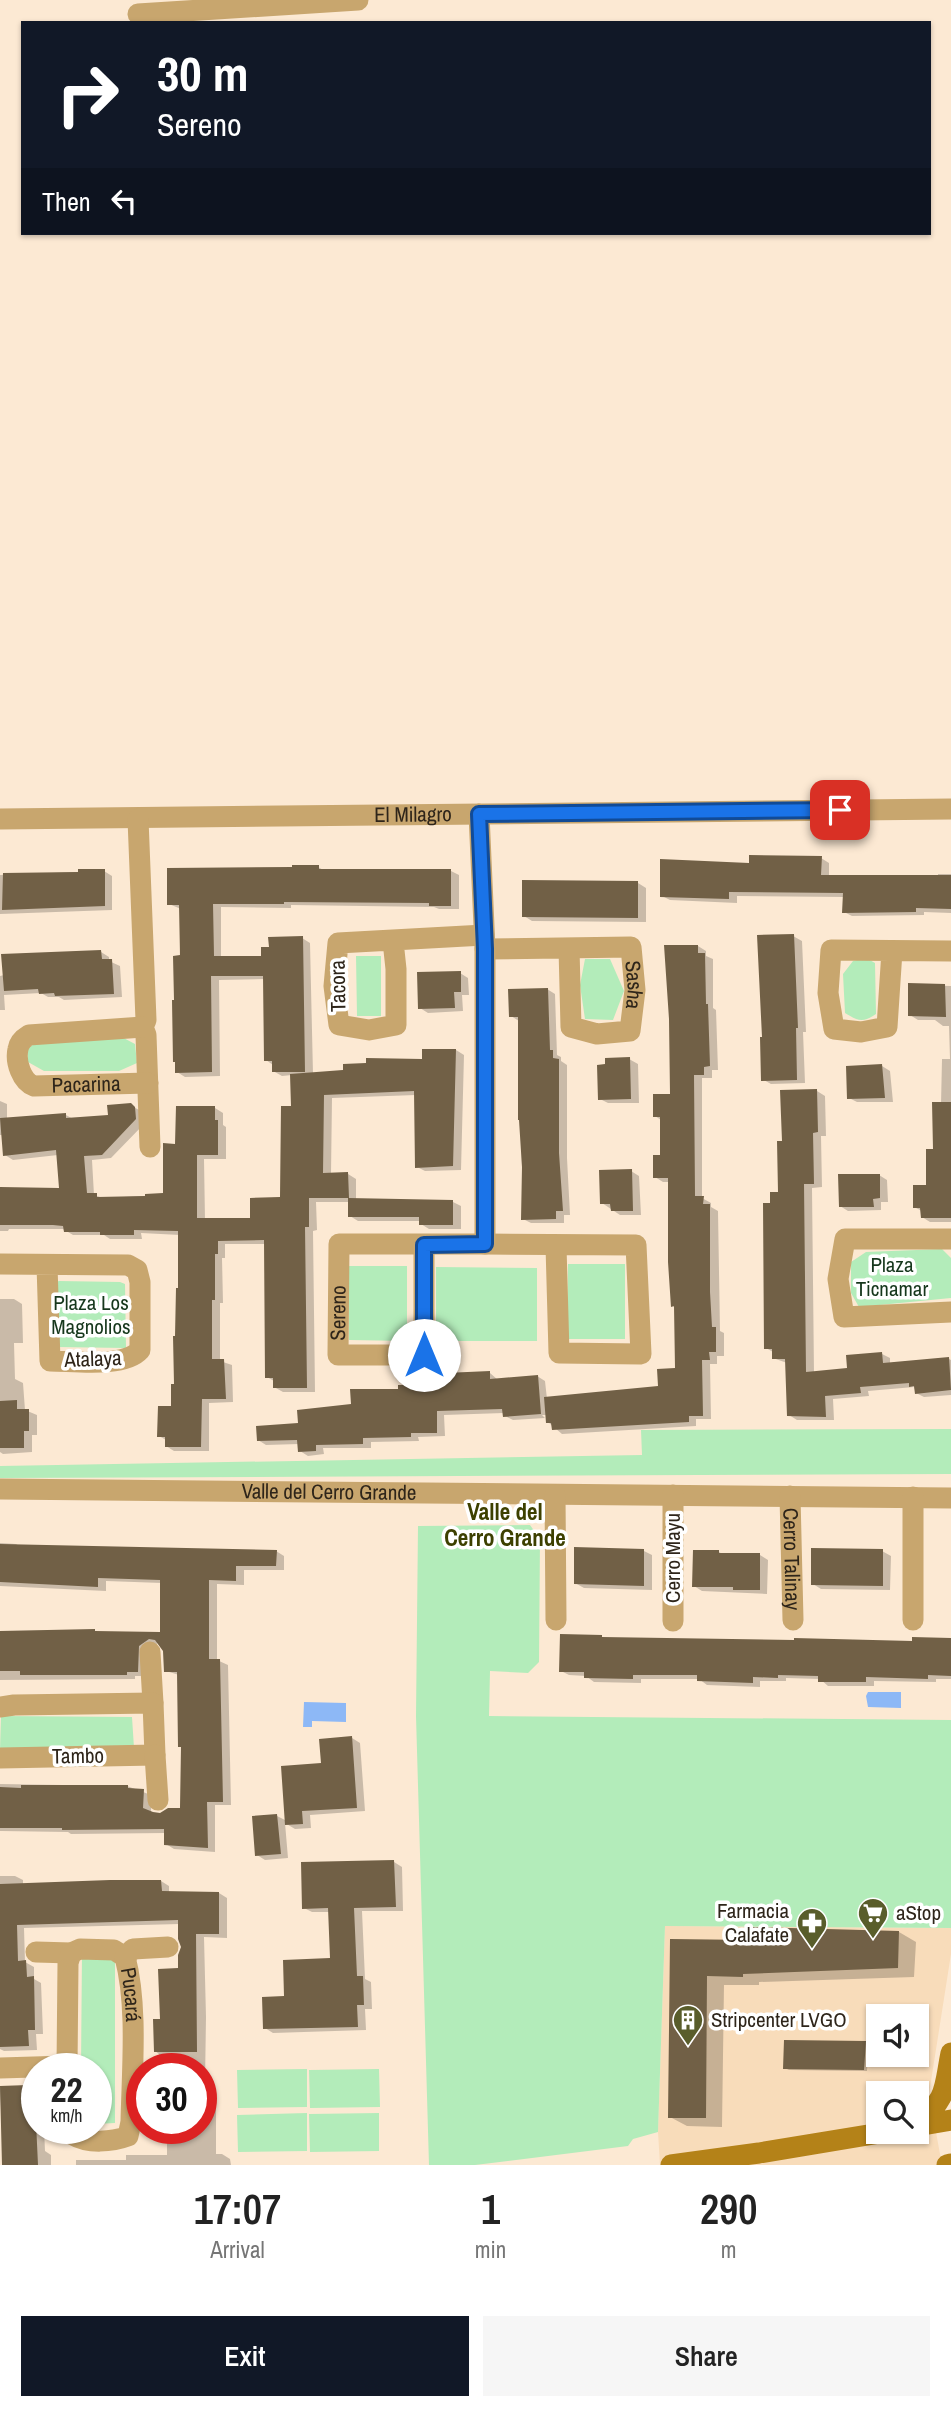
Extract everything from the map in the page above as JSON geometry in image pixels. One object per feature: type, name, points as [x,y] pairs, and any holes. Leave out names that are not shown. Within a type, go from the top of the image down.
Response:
[{"type":"main road","points":[[929,2113],[944,2093],[951,2053]]},
{"type":"main road","points":[[929,2123],[951,2120]]},
{"type":"main road","points":[[671,2165],[759,2154],[866,2135]]},
{"type":"street","points":[[138,14],[197,5],[358,0]]},
{"type":"street","name":"El Milagro","points":[[0,819],[951,809]]},
{"type":"street","points":[[479,814],[485,942],[485,1244]]},
{"type":"street","name":"Pacarina","points":[[138,818],[146,1020],[143,1027],[146,1035],[150,1147]]},
{"type":"street","name":"Tacora","points":[[393,941],[396,1025],[369,1030],[339,1025],[334,986],[338,943],[393,941],[485,942]]},
{"type":"street","name":"Sasha","points":[[485,942],[569,948],[631,947],[635,990],[630,1031],[597,1034],[571,1027],[569,948]]},
{"type":"street","points":[[892,951],[887,1027],[861,1032],[834,1029],[828,993],[831,950],[951,951]]},
{"type":"street","name":"Pacarina","points":[[143,1027],[29,1035],[22,1040],[17,1050],[22,1078],[27,1084],[34,1086],[148,1083]]},
{"type":"street","points":[[951,1239],[845,1239],[838,1279],[844,1317],[951,1312]]},
{"type":"street","name":"Sereno","points":[[424,1245],[424,1355],[338,1355],[339,1244],[636,1245],[641,1354],[559,1353],[556,1246]]},
{"type":"street","name":"Atalaya","points":[[0,1264],[128,1265],[136,1270],[140,1282],[140,1350],[134,1357],[122,1361],[50,1361],[47,1265]]},
{"type":"street","name":"Valle del Cerro Grande","points":[[0,1489],[951,1497]]},
{"type":"street","points":[[555,1495],[556,1620]]},
{"type":"street","name":"Cerro Mayu","points":[[673,1495],[673,1620]]},
{"type":"street","name":"Cerro Talinay","points":[[790,1496],[793,1620]]},
{"type":"street","points":[[913,1497],[913,1620]]},
{"type":"street","points":[[150,1652],[158,1800]]},
{"type":"street","points":[[0,1707],[153,1703]]},
{"type":"street","name":"Tambo","points":[[0,1758],[155,1755]]},
{"type":"street","points":[[125,1957],[133,1949],[168,1947]]},
{"type":"street","name":"Pucará","points":[[36,1952],[114,1950],[125,1957],[132,2030],[131,2122],[128,2136],[112,2140]]},
{"type":"street","points":[[67,2053],[68,1963],[71,1953]]},
{"type":"street","points":[[0,2068],[21,2068]]},
{"type":"shaded area","points":[[665,1926],[951,1928],[951,1954],[929,2094],[942,2165],[660,2165],[658,2132]]},
{"type":"green space","points":[[356,956],[381,956],[381,1016],[357,1016]]},
{"type":"green space","points":[[866,958],[875,963],[876,1014],[860,1020],[845,1013],[843,974],[853,961]]},
{"type":"green space","points":[[585,959],[610,959],[624,991],[613,1020],[585,1019],[580,985]]},
{"type":"green space","points":[[118,1035],[135,1044],[137,1063],[119,1071],[44,1071],[28,1062],[27,1049],[40,1040]]},
{"type":"green space","name":"Plaza Ticnamar","points":[[942,1249],[951,1258],[951,1298],[859,1307],[851,1293],[851,1262],[866,1252]]},
{"type":"green space","points":[[568,1264],[625,1264],[625,1339],[567,1339]]},
{"type":"green space","points":[[349,1266],[407,1266],[407,1341],[349,1340]]},
{"type":"green space","points":[[436,1267],[537,1268],[537,1341],[436,1341]]},
{"type":"green space","name":"Plaza Los Magnolios","points":[[56,1282],[125,1284],[126,1348],[57,1347]]},
{"type":"green space","points":[[951,1429],[951,1474],[0,1478],[0,1466],[642,1455],[641,1430]]},
{"type":"green space","points":[[530,1525],[540,1539],[539,1662],[528,1673],[490,1671],[489,1716],[951,1720],[951,1928],[665,1926],[658,2132],[633,2139],[628,2146],[475,2165],[429,2165],[416,1716],[418,1526]]},
{"type":"green space","points":[[1,1716],[132,1717],[134,1748],[0,1750]]},
{"type":"green space","points":[[82,1952],[115,1955],[115,2123],[112,2123],[112,2053],[81,2053]]},
{"type":"green space","points":[[307,2069],[307,2107],[238,2108],[237,2070]]},
{"type":"green space","points":[[379,2069],[380,2107],[310,2108],[309,2070]]},
{"type":"green space","points":[[307,2113],[307,2151],[238,2152],[237,2115]]},
{"type":"green space","points":[[379,2113],[379,2151],[310,2152],[309,2114]]},
{"type":"water","points":[[868,1692],[901,1692],[901,1708],[868,1707]]},
{"type":"water","points":[[304,1702],[346,1703],[346,1722],[312,1721],[312,1727],[303,1727]]},
{"type":"building","points":[[749,855],[822,856],[821,875],[951,875],[951,909],[916,908],[916,912],[842,913],[843,893],[729,892],[729,899],[660,897],[660,859],[749,863]]},
{"type":"building","points":[[319,865],[319,869],[451,869],[451,906],[429,906],[429,903],[213,904],[214,956],[261,956],[261,947],[269,947],[268,937],[303,936],[305,1072],[272,1072],[272,1061],[264,1061],[263,976],[211,976],[212,1072],[175,1073],[173,956],[180,955],[179,905],[167,905],[167,868]]},
{"type":"building","points":[[78,869],[105,869],[105,906],[2,910],[3,873],[78,872]]},
{"type":"building","points":[[522,880],[638,881],[638,918],[522,917]]},
{"type":"building","points":[[794,934],[797,1080],[761,1081],[762,1037],[757,935]]},
{"type":"building","points":[[664,945],[698,945],[698,953],[705,953],[710,1066],[704,1067],[704,1075],[694,1075],[695,1196],[704,1196],[703,1204],[710,1204],[710,1292],[712,1327],[716,1327],[716,1352],[709,1352],[710,1360],[702,1360],[703,1416],[689,1416],[689,1422],[552,1430],[551,1423],[546,1423],[544,1397],[658,1386],[657,1369],[675,1368],[674,1306],[671,1307],[668,1262],[668,1178],[653,1178],[653,1155],[660,1155],[660,1117],[653,1117],[653,1094],[670,1094]]},
{"type":"building","points":[[101,950],[102,959],[112,959],[114,994],[55,996],[54,993],[39,994],[38,989],[4,991],[1,954]]},
{"type":"building","points":[[461,971],[461,992],[454,992],[455,1008],[418,1009],[417,972]]},
{"type":"building","points":[[908,983],[945,984],[946,1017],[908,1016]]},
{"type":"building","points":[[548,988],[550,1050],[553,1050],[553,1058],[559,1059],[559,1153],[563,1211],[556,1211],[556,1219],[521,1220],[518,1017],[509,1017],[508,989]]},
{"type":"building","points":[[422,1049],[456,1049],[453,1166],[415,1168],[414,1091],[324,1095],[323,1173],[348,1172],[349,1198],[309,1198],[309,1227],[305,1227],[307,1388],[273,1388],[273,1378],[265,1378],[264,1240],[218,1241],[218,1254],[215,1254],[215,1300],[212,1300],[212,1359],[224,1359],[226,1399],[202,1399],[201,1447],[165,1447],[165,1437],[157,1437],[158,1406],[171,1406],[171,1384],[174,1384],[173,1336],[178,1288],[178,1231],[134,1230],[134,1235],[100,1235],[100,1232],[64,1232],[63,1226],[53,1225],[0,1225],[0,1187],[59,1188],[56,1150],[3,1156],[0,1118],[66,1113],[66,1118],[108,1115],[107,1105],[131,1103],[135,1107],[136,1119],[102,1155],[84,1156],[87,1193],[97,1193],[97,1197],[145,1196],[163,1193],[163,1143],[175,1144],[176,1106],[215,1106],[215,1120],[218,1120],[218,1155],[197,1155],[197,1218],[250,1218],[250,1198],[280,1197],[281,1106],[291,1106],[290,1074],[343,1070],[343,1064],[366,1063],[366,1058],[422,1059]]},
{"type":"building","points":[[630,1057],[631,1099],[598,1100],[597,1065],[605,1064],[605,1058]]},
{"type":"building","points":[[882,1064],[885,1098],[847,1099],[846,1066]]},
{"type":"building","points":[[817,1089],[818,1132],[813,1133],[814,1184],[804,1184],[806,1372],[847,1368],[846,1355],[882,1352],[883,1363],[949,1357],[951,1390],[915,1394],[914,1386],[909,1387],[909,1383],[860,1387],[861,1393],[825,1396],[826,1417],[787,1416],[785,1359],[772,1359],[772,1349],[764,1349],[763,1203],[770,1203],[770,1192],[778,1192],[777,1141],[782,1141],[780,1090]]},
{"type":"building","points":[[932,1102],[951,1102],[951,1218],[921,1218],[920,1208],[913,1208],[913,1185],[926,1185],[926,1149],[933,1149]]},
{"type":"building","points":[[632,1169],[633,1211],[611,1211],[610,1204],[600,1204],[599,1170]]},
{"type":"building","points":[[838,1174],[880,1174],[880,1198],[873,1199],[874,1207],[839,1207]]},
{"type":"building","points":[[348,1198],[453,1200],[453,1225],[419,1225],[419,1217],[348,1217]]},
{"type":"building","points":[[490,1371],[490,1379],[538,1375],[541,1414],[503,1417],[502,1409],[437,1411],[437,1433],[411,1433],[411,1437],[363,1438],[363,1444],[316,1445],[316,1451],[298,1452],[297,1440],[257,1441],[256,1426],[298,1423],[297,1410],[351,1404],[350,1389],[398,1389],[398,1385],[445,1384],[445,1373]]},
{"type":"building","points":[[17,1400],[17,1409],[29,1409],[29,1431],[24,1431],[24,1448],[0,1448],[0,1401]]},
{"type":"building","points":[[0,1544],[277,1550],[276,1566],[236,1566],[236,1581],[209,1580],[209,1659],[220,1659],[223,1802],[207,1802],[208,1848],[164,1845],[164,1829],[0,1828],[0,1787],[128,1785],[128,1788],[144,1789],[143,1808],[160,1813],[168,1808],[180,1808],[181,1747],[178,1747],[177,1672],[164,1672],[163,1651],[155,1640],[149,1639],[139,1646],[138,1672],[127,1672],[127,1675],[20,1675],[20,1671],[0,1671],[0,1631],[95,1629],[160,1632],[160,1580],[98,1578],[98,1587],[0,1582]]},
{"type":"building","points":[[574,1547],[644,1549],[644,1586],[574,1584]]},
{"type":"building","points":[[811,1548],[883,1549],[883,1586],[811,1585]]},
{"type":"building","points":[[693,1550],[760,1553],[760,1590],[692,1587]]},
{"type":"building","points":[[560,1634],[794,1640],[912,1641],[912,1637],[951,1638],[951,1676],[928,1675],[928,1679],[866,1677],[866,1682],[818,1682],[818,1676],[778,1675],[778,1678],[753,1677],[753,1683],[697,1681],[697,1675],[633,1675],[633,1679],[584,1678],[584,1672],[559,1672]]},
{"type":"building","points":[[352,1736],[357,1808],[302,1811],[303,1824],[285,1825],[281,1766],[321,1763],[319,1739]]},
{"type":"building","points":[[277,1814],[281,1854],[255,1856],[252,1816]]},
{"type":"building","points":[[394,1860],[396,1907],[354,1908],[357,1976],[363,1976],[364,2005],[357,2005],[358,2027],[263,2029],[262,1997],[284,1996],[283,1960],[330,1958],[328,1908],[302,1909],[301,1862]]},
{"type":"building","points":[[161,1880],[162,1891],[219,1892],[219,1934],[196,1934],[197,2052],[154,2052],[153,2019],[160,2019],[158,1969],[178,1968],[181,1947],[178,1920],[17,1925],[18,1961],[26,1960],[27,1977],[34,1976],[35,2030],[28,2030],[29,2046],[0,2047],[0,1884]]},
{"type":"building","points":[[749,1927],[899,1931],[898,1968],[743,1974],[743,1977],[707,1976],[706,2118],[668,2118],[670,1939],[750,1940]]},
{"type":"building","points":[[784,2040],[866,2041],[864,2070],[783,2069]]},
{"type":"building","points":[[21,2085],[21,2144],[37,2144],[38,2165],[2,2165],[0,2086]]},
{"type":"place","name":"aStop","points":[[873,1940]]},
{"type":"place","name":"Farmacia Calafate","points":[[812,1950]]},
{"type":"place","name":"Stripcenter LVGO","points":[[688,2047]]},
{"type":"district","name":"Valle del Cerro Grande","points":[[505,1525]]},
{"type":"route","points":[[424,1355],[424,1245],[485,1244],[485,949],[479,814],[840,810]]}]
